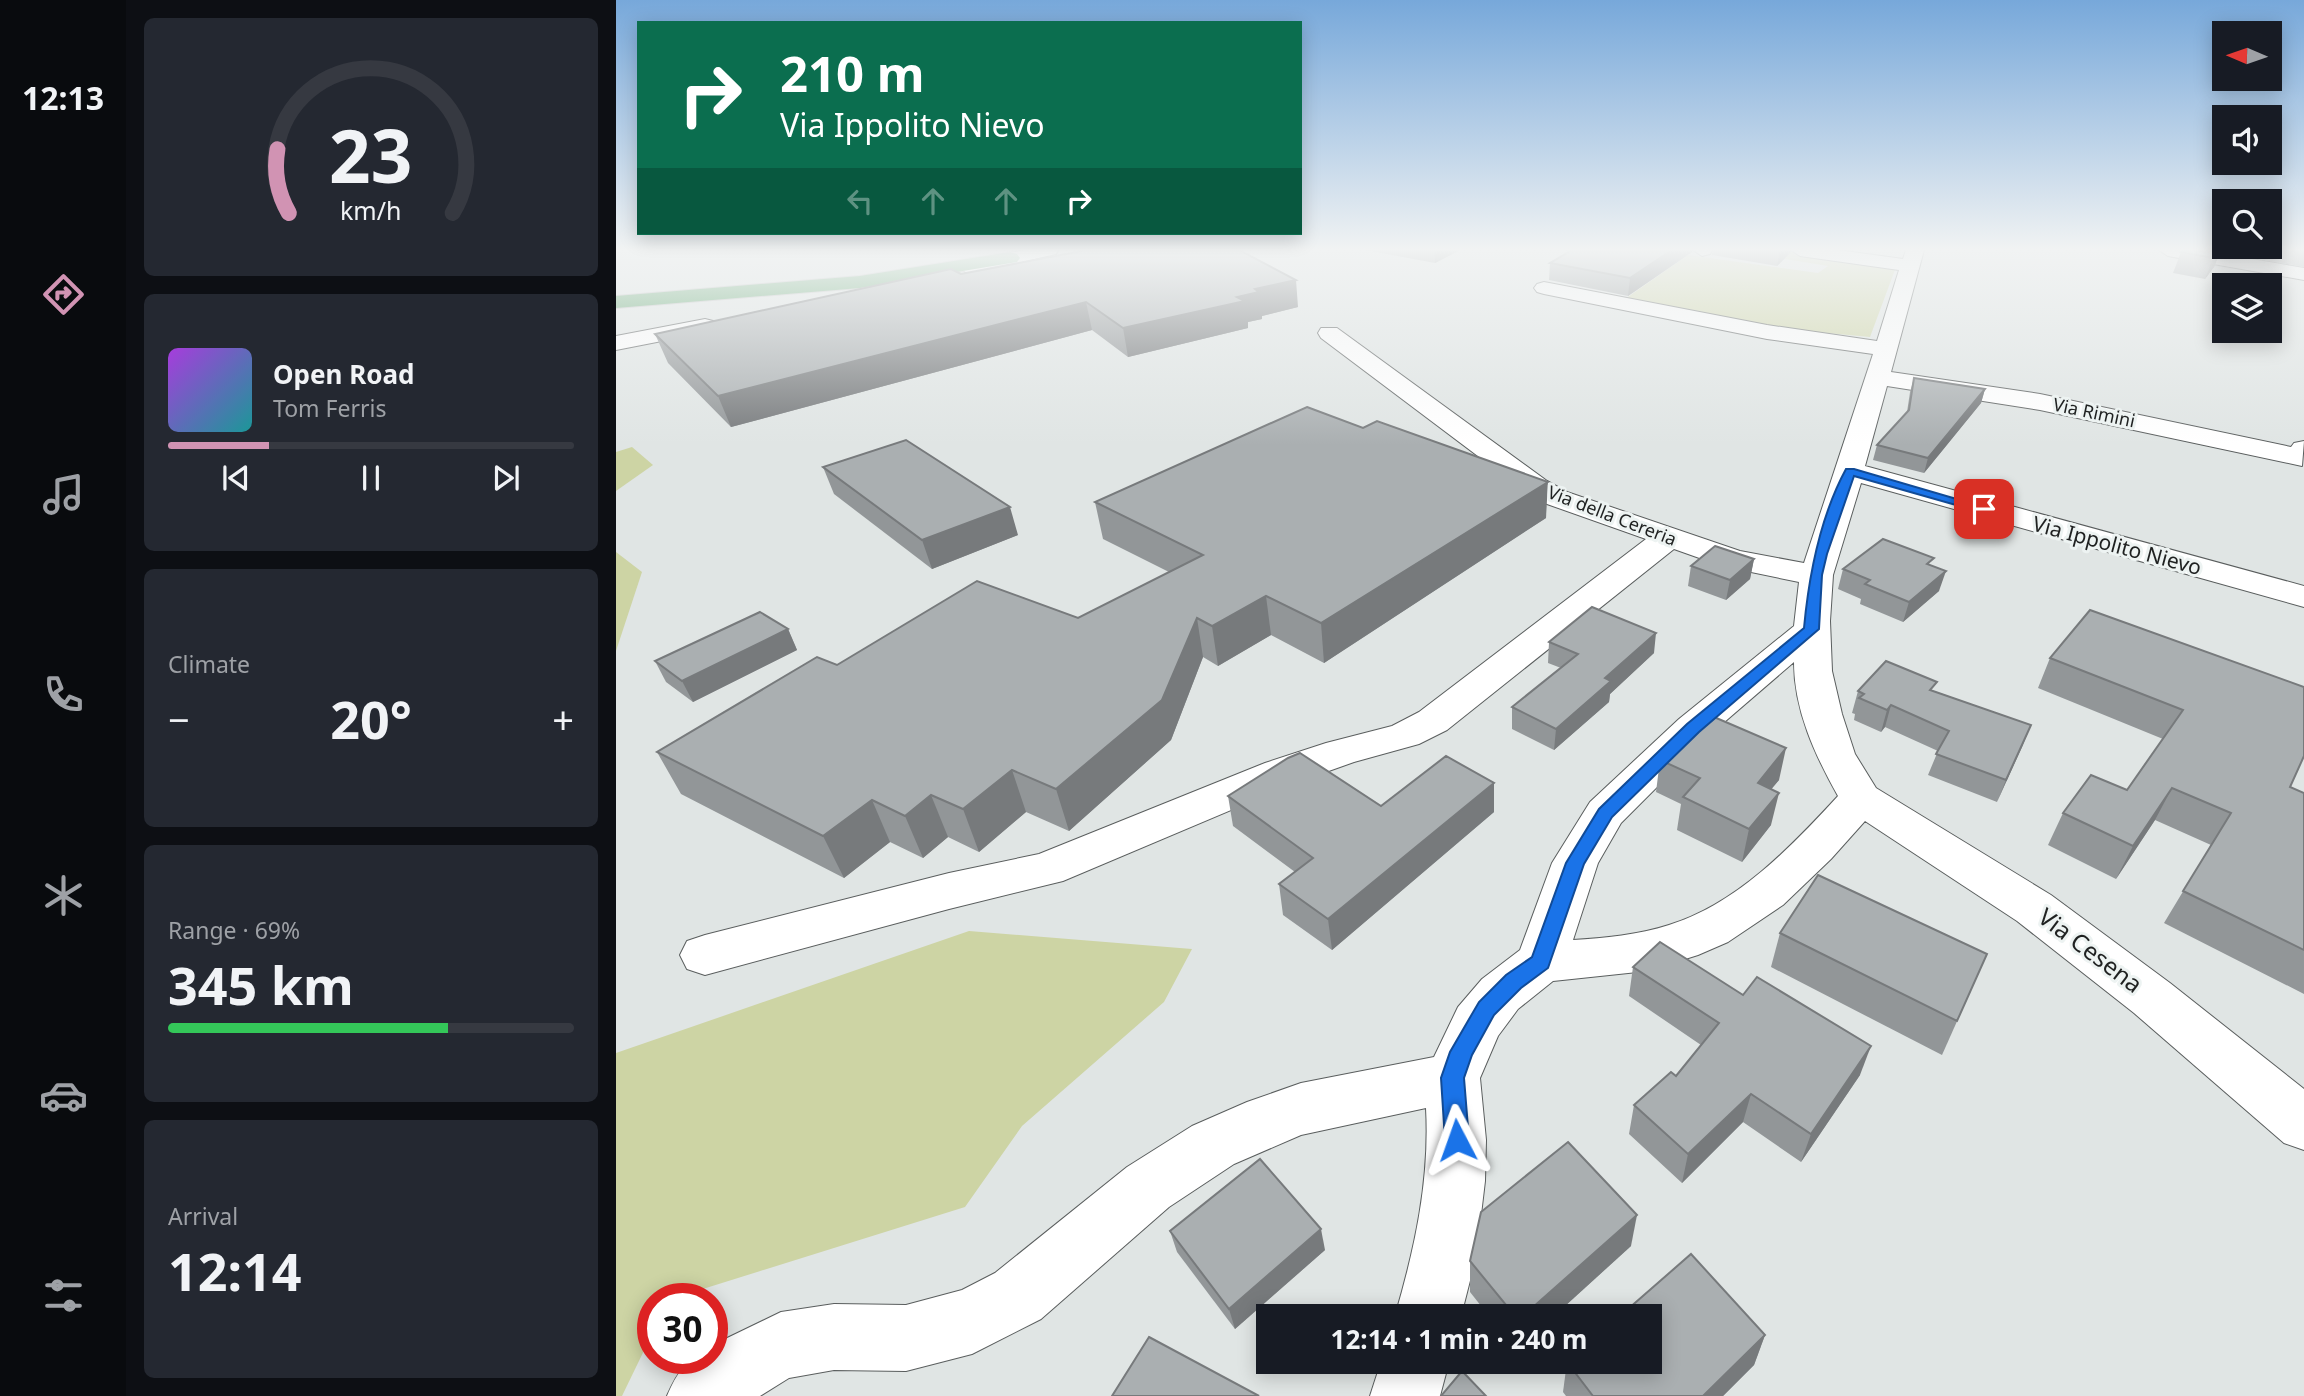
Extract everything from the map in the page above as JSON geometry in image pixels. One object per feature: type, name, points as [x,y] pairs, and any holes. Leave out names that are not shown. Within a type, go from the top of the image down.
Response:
[{"type":"street","points":[[1683,315],[1775,333],[1880,363]]},
{"type":"street","points":[[1431,1304],[1449,1231],[1455,1181],[1457,1140],[1452,1078],[1468,1038],[1487,1008],[1514,982],[1541,962],[1647,951],[1701,933],[1754,903],[1784,881],[1861,798],[1847,779],[1829,741],[1813,671],[1812,629],[1816,575],[1850,471],[1895,315]]},
{"type":"street","points":[[616,343],[730,321]]},
{"type":"street","name":"Via della Cereria","points":[[1329,333],[1548,493],[1668,538],[1754,564],[1816,575]]},
{"type":"street","name":"Via Rimini","points":[[1880,363],[2040,401],[2302,457],[2304,449]]},
{"type":"street","name":"Via Ippolito Nievo","points":[[1850,471],[2304,597]]},
{"type":"street","points":[[705,955],[948,891],[1039,872],[1279,773],[1340,752],[1405,735],[1433,721],[1668,538]]},
{"type":"street","points":[[1541,962],[1575,863],[1605,813],[1693,728],[1812,629]]},
{"type":"street","name":"Via Cesena","points":[[1861,798],[1931,840],[2034,908],[2152,998],[2304,1124]]},
{"type":"street","points":[[702,1396],[745,1365],[781,1346],[834,1337],[906,1338],[972,1321],[1018,1296],[1148,1187],[1224,1139],[1301,1109],[1452,1078]]},
{"type":"street","points":[[1405,1396],[1411,1374]]},
{"type":"green space","points":[[1714,315],[1878,315],[1870,337],[1795,330]]},
{"type":"green space","points":[[632,447],[653,465],[616,491],[616,452]]},
{"type":"green space","points":[[616,552],[642,572],[616,651]]},
{"type":"green space","points":[[969,931],[1192,949],[1164,1002],[1022,1126],[965,1207],[722,1283],[637,1283],[637,1365],[622,1396],[616,1396],[616,1053]]},
{"type":"building","points":[[741,315],[1035,315],[718,396],[655,334]]},
{"type":"building","points":[[1105,315],[1181,315],[1123,328]]},
{"type":"building","points":[[1914,378],[1985,389],[1928,458],[1877,445],[1909,410]]},
{"type":"building","points":[[1307,407],[1363,428],[1377,421],[1548,482],[1321,623],[1266,596],[1212,626],[1197,618],[1162,700],[1056,789],[1012,770],[963,809],[931,795],[905,816],[872,800],[823,836],[657,752],[817,657],[837,665],[977,581],[1078,618],[1203,555],[1095,502]]},
{"type":"building","points":[[906,440],[1010,507],[922,540],[823,467]]},
{"type":"building","points":[[1883,539],[1934,558],[1927,564],[1946,571],[1909,602],[1865,584],[1870,580],[1843,569]]},
{"type":"building","points":[[1715,546],[1754,559],[1730,580],[1691,566]]},
{"type":"building","points":[[1592,607],[1656,633],[1605,678],[1611,681],[1556,729],[1512,707],[1578,654],[1549,642]]},
{"type":"building","points":[[2090,610],[2304,687],[2304,756],[2290,787],[2304,793],[2304,950],[2183,891],[2231,813],[2172,788],[2133,846],[2063,813],[2091,775],[2127,790],[2183,710],[2050,658]]},
{"type":"building","points":[[760,612],[788,629],[682,681],[655,661]]},
{"type":"building","points":[[1886,661],[1937,682],[1930,690],[2031,725],[2006,780],[1936,754],[1949,731],[1891,705],[1887,710],[1859,698],[1864,694],[1858,691]]},
{"type":"building","points":[[1707,714],[1786,748],[1758,783],[1779,793],[1749,829],[1683,797],[1700,778],[1660,760]]},
{"type":"building","points":[[1300,753],[1381,806],[1446,756],[1494,783],[1328,919],[1279,884],[1313,858],[1228,796]]},
{"type":"building","points":[[1818,875],[1987,954],[1957,1021],[1780,933]]},
{"type":"building","points":[[1660,942],[1743,995],[1757,977],[1871,1046],[1811,1134],[1751,1094],[1688,1154],[1634,1105],[1671,1072],[1676,1076],[1719,1023],[1633,967]]},
{"type":"building","points":[[1568,1142],[1637,1215],[1537,1304],[1505,1304],[1470,1261],[1481,1212]]},
{"type":"building","points":[[1260,1159],[1321,1229],[1229,1309],[1170,1231]]},
{"type":"building","points":[[1691,1254],[1765,1335],[1703,1396],[1593,1396],[1576,1374],[1662,1374],[1662,1304],[1634,1304]]},
{"type":"building","points":[[1149,1337],[1259,1396],[1112,1396]]},
{"type":"building","points":[[1459,1374],[1465,1374],[1486,1396],[1441,1396]]},
{"type":"route","points":[[1457,1140],[1452,1078],[1468,1038],[1487,1008],[1500,994],[1541,962],[1575,863],[1605,813],[1693,728],[1812,629],[1816,575],[1821,554],[1850,471],[1984,509]]}]
